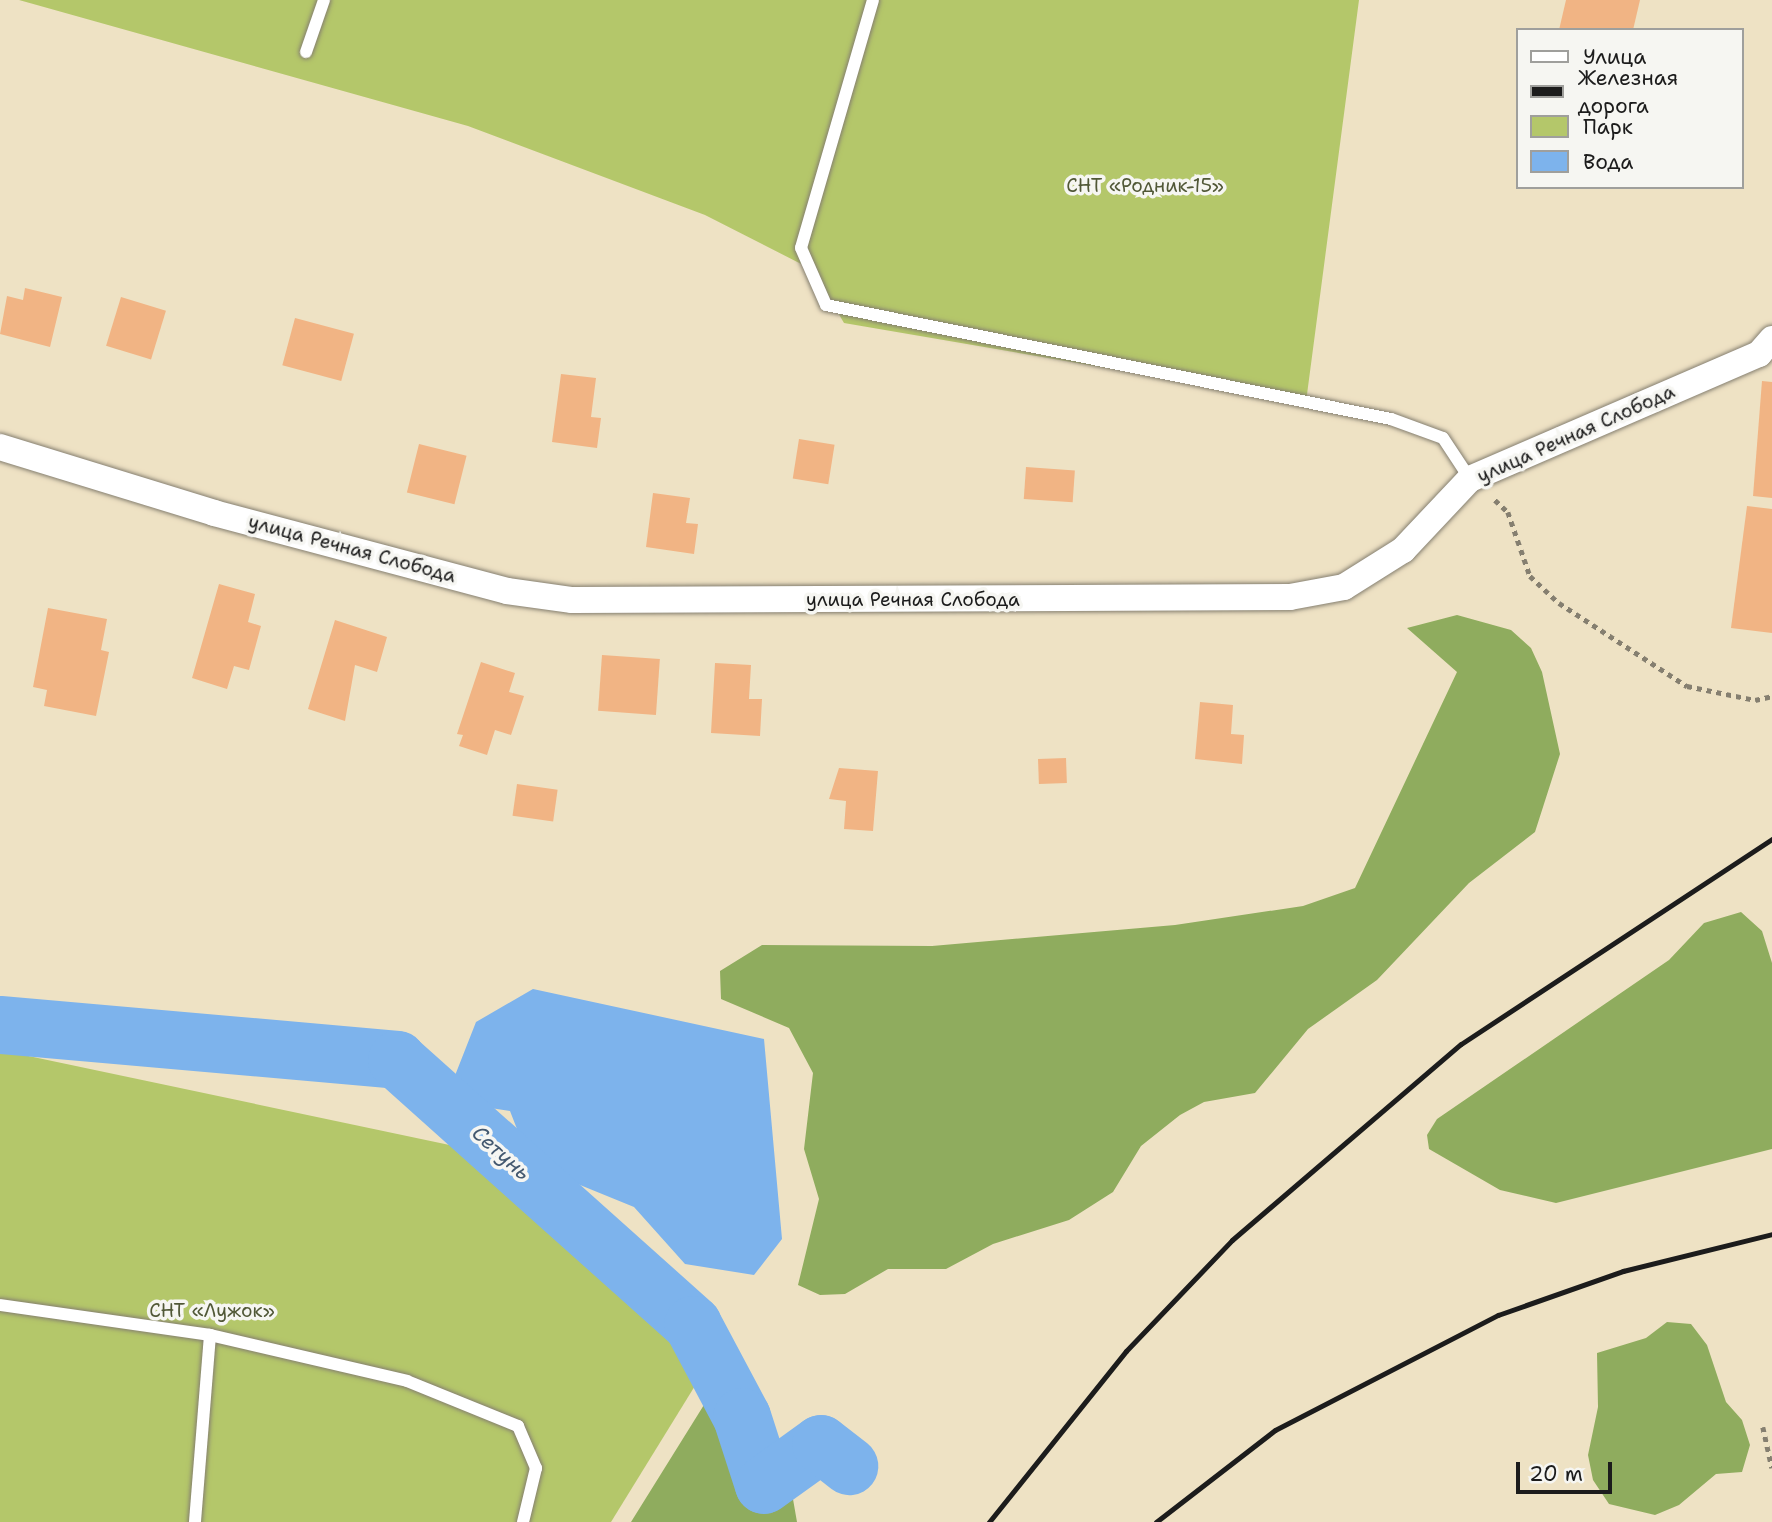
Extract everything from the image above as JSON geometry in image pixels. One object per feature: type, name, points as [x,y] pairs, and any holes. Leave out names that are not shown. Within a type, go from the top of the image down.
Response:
[{"type":"street","name":"улица Речная Слобода","points":[[0,447],[321,541],[508,591],[572,600],[1290,597],[1344,587],[1403,550],[1470,479],[1759,354],[1772,339]]},
{"type":"lane","points":[[306,52],[324,0]]},
{"type":"lane","points":[[873,0],[801,248],[826,305],[1391,419],[1443,438],[1470,479]]},
{"type":"lane","points":[[0,1305],[210,1335],[407,1381],[518,1426],[536,1468],[523,1522]]},
{"type":"lane","points":[[195,1522],[210,1335]]},
{"type":"path","points":[[1470,479],[1508,512],[1530,576],[1559,603],[1687,685],[1755,700],[1772,696]]},
{"type":"path","points":[[1763,1427],[1772,1468]]},
{"type":"green space","name":"СНТ «Родник-15»","points":[[19,0],[1359,0],[1306,402],[844,323],[813,270],[705,215],[468,126]]},
{"type":"green space","points":[[1457,615],[1511,630],[1531,648],[1542,672],[1560,754],[1535,832],[1469,883],[1377,980],[1308,1029],[1255,1093],[1204,1102],[1180,1115],[1141,1146],[1113,1192],[1069,1220],[993,1244],[946,1269],[888,1269],[845,1294],[820,1295],[798,1285],[819,1199],[804,1149],[813,1073],[789,1028],[721,999],[720,971],[762,945],[932,946],[1175,925],[1303,906],[1355,888],[1457,672],[1407,628]]},
{"type":"green space","points":[[1741,912],[1762,931],[1772,963],[1772,1149],[1556,1203],[1500,1190],[1429,1149],[1427,1135],[1437,1119],[1669,960],[1704,923]]},
{"type":"green space","name":"СНТ «Лужок»","points":[[0,1050],[459,1147],[722,1342],[611,1522],[0,1522]]},
{"type":"green space","points":[[1667,1322],[1691,1324],[1707,1345],[1726,1402],[1742,1420],[1750,1445],[1742,1472],[1716,1474],[1679,1505],[1655,1515],[1609,1504],[1593,1480],[1588,1455],[1598,1407],[1597,1353],[1646,1338]]},
{"type":"green space","points":[[712,1392],[733,1410],[743,1432],[786,1459],[797,1522],[631,1522]]},
{"type":"water","points":[[533,989],[764,1039],[782,1239],[754,1275],[685,1264],[634,1207],[531,1165],[510,1111],[445,1101],[476,1022]]},
{"type":"building","points":[[1566,0],[1640,0],[1633,28],[1559,28]]},
{"type":"building","points":[[25,288],[62,297],[50,347],[0,334],[7,296],[23,300]]},
{"type":"building","points":[[121,297],[166,311],[151,360],[106,346]]},
{"type":"building","points":[[295,318],[354,334],[341,381],[282,365]]},
{"type":"building","points":[[561,374],[596,378],[591,417],[601,418],[597,448],[552,442]]},
{"type":"building","points":[[1762,381],[1772,382],[1772,498],[1753,496]]},
{"type":"building","points":[[799,439],[835,445],[828,484],[793,479]]},
{"type":"building","points":[[419,444],[467,456],[454,504],[407,493]]},
{"type":"building","points":[[1026,467],[1075,470],[1073,502],[1024,499]]},
{"type":"building","points":[[653,493],[690,498],[686,523],[698,524],[694,554],[646,547]]},
{"type":"building","points":[[1747,506],[1772,509],[1772,633],[1731,628]]},
{"type":"building","points":[[219,584],[255,594],[248,622],[261,626],[249,670],[234,666],[227,689],[192,678]]},
{"type":"building","points":[[48,608],[107,619],[101,650],[109,652],[96,716],[44,706],[47,690],[33,687]]},
{"type":"building","points":[[335,620],[387,637],[377,672],[355,665],[345,721],[308,709]]},
{"type":"building","points":[[602,655],[660,659],[656,715],[598,711]]},
{"type":"building","points":[[481,662],[515,673],[509,692],[524,696],[511,735],[495,730],[487,755],[459,746],[463,735],[457,734]]},
{"type":"building","points":[[715,663],[751,665],[749,699],[762,699],[760,736],[711,733]]},
{"type":"building","points":[[1200,702],[1233,705],[1231,734],[1244,735],[1242,764],[1195,759]]},
{"type":"building","points":[[1066,758],[1067,783],[1039,784],[1038,759]]},
{"type":"building","points":[[839,768],[878,771],[873,831],[844,829],[846,801],[829,799]]},
{"type":"building","points":[[517,784],[558,790],[553,821],[513,816]]},
{"type":"waterway","name":"Сетунь","points":[[0,1025],[397,1060],[693,1325],[742,1417],[764,1485],[821,1444],[849,1466]]},
{"type":"railway","points":[[989,1522],[1126,1351],[1232,1240],[1461,1044],[1772,839]]},
{"type":"railway","points":[[1156,1522],[1275,1430],[1498,1315],[1623,1271],[1772,1234]]}]
